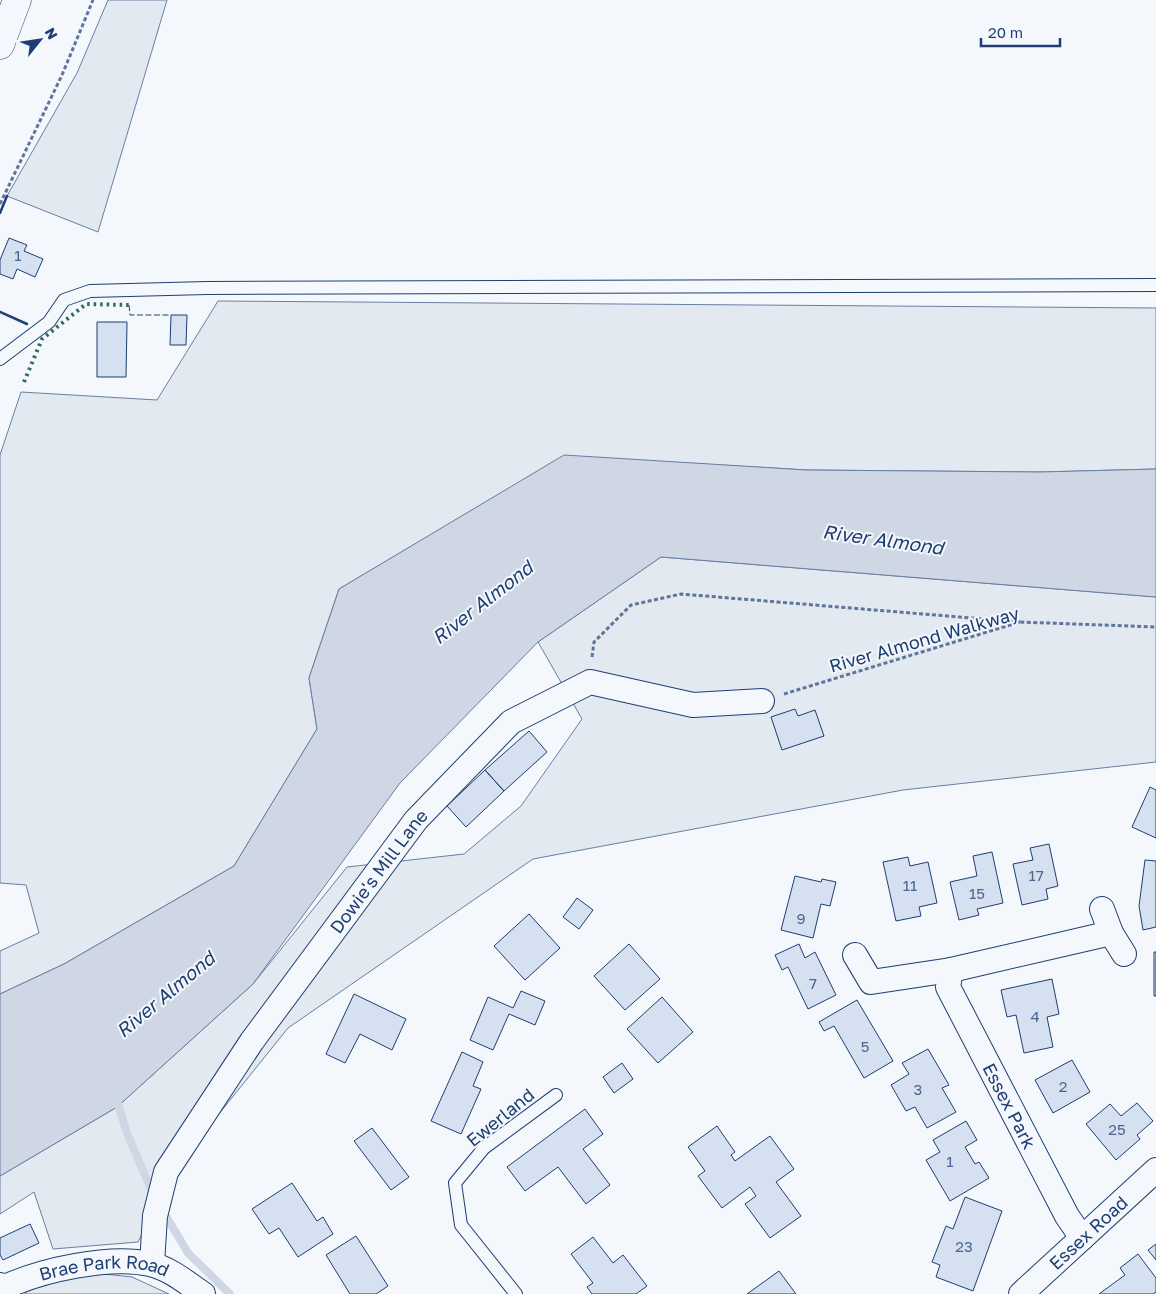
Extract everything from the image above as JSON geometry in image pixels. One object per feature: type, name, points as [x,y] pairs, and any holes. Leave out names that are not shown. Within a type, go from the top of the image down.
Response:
[{"type":"main road","points":[[0,45],[17,0]]},
{"type":"street","points":[[590,682],[693,704],[762,701]]},
{"type":"street","name":"Dowie's Mill Lane","points":[[152,1264],[155,1216],[166,1172],[252,1041],[416,820],[511,722],[590,682]]},
{"type":"street","points":[[1102,909],[1111,932],[1124,954]]},
{"type":"street","points":[[855,955],[872,982],[951,970],[1111,932]]},
{"type":"street","name":"Essex Park","points":[[951,970],[948,987],[1067,1216],[1082,1238]]},
{"type":"street","name":"Essex Road","points":[[1021,1294],[1156,1170]]},
{"type":"street","name":"Brae Park Road","points":[[0,1285],[5,1287],[31,1275],[117,1260],[152,1264],[178,1277],[203,1294]]},
{"type":"lane","points":[[0,359],[49,322],[64,300],[90,291],[207,288],[1156,285]]},
{"type":"lane","name":"Ewerland","points":[[516,1294],[461,1225],[455,1183],[484,1148],[556,1095]]},
{"type":"path","points":[[0,204],[62,76],[93,0]]},
{"type":"path","points":[[590,682],[594,642],[631,605],[681,594],[1020,622]]},
{"type":"path","name":"River Almond Walkway","points":[[762,701],[1020,622],[1156,627]]},
{"type":"shaded area","points":[[108,0],[167,0],[98,232],[7,196],[77,73]]},
{"type":"shaded area","points":[[218,301],[1156,308],[1156,469],[1040,472],[807,470],[564,456],[339,589],[309,678],[317,729],[234,866],[64,964],[0,994],[0,951],[39,933],[26,885],[0,883],[0,455],[21,392],[157,400]]},
{"type":"shaded area","points":[[661,557],[1156,597],[1156,762],[903,790],[533,859],[288,1028],[173,1171],[138,1242],[53,1249],[34,1192],[0,1214],[0,1176],[117,1107],[253,984],[347,867],[464,854],[521,806],[582,719],[538,642]]},
{"type":"shaded area","points":[[104,1274],[132,1277],[169,1294],[25,1294],[38,1284],[49,1281]]},
{"type":"water","name":"River Almond","points":[[564,455],[807,470],[1040,472],[1156,469],[1156,597],[661,557],[538,642],[400,783],[253,984],[117,1107],[0,1176],[0,994],[64,964],[234,866],[317,729],[309,678],[339,589]]},
{"type":"building","points":[[9,238],[27,245],[24,251],[43,259],[35,277],[17,269],[13,279],[0,274],[0,260]]},
{"type":"building","points":[[171,315],[187,315],[186,345],[170,345]]},
{"type":"building","points":[[97,322],[127,322],[126,377],[97,377]]},
{"type":"building","points":[[795,709],[798,716],[815,710],[824,736],[782,750],[771,717]]},
{"type":"building","points":[[529,731],[547,752],[504,791],[485,770]]},
{"type":"building","points":[[485,770],[504,791],[466,827],[447,806]]},
{"type":"building","points":[[1150,787],[1156,790],[1156,838],[1132,827]]},
{"type":"building","points":[[1049,844],[1058,886],[1046,889],[1048,899],[1022,905],[1013,864],[1033,860],[1030,848]]},
{"type":"building","points":[[992,852],[1003,903],[977,909],[979,915],[959,920],[950,882],[977,876],[973,856]]},
{"type":"building","points":[[908,857],[910,866],[928,862],[937,903],[919,907],[921,916],[896,921],[883,862]]},
{"type":"building","points":[[1145,860],[1156,861],[1156,927],[1143,930],[1139,906]]},
{"type":"building","points":[[795,876],[821,882],[822,879],[836,882],[830,906],[821,904],[813,938],[781,930]]},
{"type":"building","points":[[577,898],[593,910],[579,929],[563,917]]},
{"type":"building","points":[[529,914],[560,948],[525,980],[494,946]]},
{"type":"building","points":[[629,944],[660,979],[625,1010],[594,976]]},
{"type":"building","points":[[799,944],[805,958],[815,952],[836,995],[808,1009],[788,967],[782,970],[775,955]]},
{"type":"building","points":[[1154,952],[1156,952],[1156,996],[1154,996]]},
{"type":"building","points":[[1052,979],[1059,1014],[1047,1017],[1053,1047],[1024,1053],[1016,1015],[1007,1017],[1001,990]]},
{"type":"building","points":[[521,991],[545,1001],[535,1025],[509,1014],[493,1050],[470,1040],[488,997],[513,1008]]},
{"type":"building","points":[[354,994],[406,1019],[392,1050],[360,1034],[345,1063],[326,1054]]},
{"type":"building","points":[[662,997],[693,1032],[658,1063],[627,1029]]},
{"type":"building","points":[[857,1000],[893,1061],[864,1078],[834,1026],[824,1031],[819,1022]]},
{"type":"building","points":[[928,1049],[949,1085],[942,1088],[956,1112],[927,1128],[915,1107],[906,1111],[891,1085],[909,1074],[902,1063]]},
{"type":"building","points":[[462,1052],[483,1062],[473,1086],[481,1089],[461,1134],[431,1121]]},
{"type":"building","points":[[1072,1060],[1090,1092],[1053,1113],[1035,1080]]},
{"type":"building","points":[[622,1063],[633,1079],[614,1093],[603,1077]]},
{"type":"building","points":[[1137,1103],[1153,1121],[1137,1135],[1140,1139],[1116,1160],[1086,1124],[1110,1104],[1121,1116]]},
{"type":"building","points":[[585,1109],[603,1134],[583,1149],[610,1185],[586,1204],[558,1167],[525,1191],[507,1167]]},
{"type":"building","points":[[966,1121],[977,1140],[965,1147],[975,1164],[979,1162],[989,1178],[950,1201],[926,1160],[940,1152],[933,1140]]},
{"type":"building","points":[[717,1126],[735,1152],[731,1155],[735,1161],[770,1136],[794,1169],[776,1182],[801,1216],[770,1238],[745,1204],[756,1196],[750,1187],[722,1208],[698,1176],[705,1171],[688,1147]]},
{"type":"building","points":[[372,1128],[409,1177],[391,1190],[354,1141]]},
{"type":"building","points":[[292,1183],[317,1221],[323,1217],[333,1234],[298,1257],[279,1228],[269,1234],[252,1209]]},
{"type":"building","points":[[965,1197],[1002,1211],[973,1291],[936,1277],[940,1265],[932,1262],[946,1226],[953,1229]]},
{"type":"building","points":[[30,1224],[39,1243],[3,1260],[0,1255],[0,1238]]},
{"type":"building","points":[[356,1236],[388,1286],[376,1294],[350,1294],[326,1255]]},
{"type":"building","points":[[593,1237],[613,1263],[623,1255],[647,1286],[636,1294],[592,1294],[587,1287],[593,1283],[571,1254]]},
{"type":"building","points":[[1156,1244],[1156,1260],[1148,1250]]},
{"type":"building","points":[[1138,1254],[1156,1278],[1156,1292],[1153,1294],[1099,1294],[1125,1275],[1120,1268]]},
{"type":"building","points":[[779,1271],[796,1294],[747,1294]]},
{"type":"waterway","points":[[116,1098],[127,1133],[153,1194]]},
{"type":"waterway","points":[[163,1211],[188,1253],[230,1294]]},
{"type":"hedge","points":[[24,382],[42,339],[86,304],[129,305]]},
{"type":"fence","points":[[129,305],[130,315],[171,315]]},
{"type":"wall","points":[[0,213],[7,196]]},
{"type":"wall","points":[[0,312],[27,324]]}]
